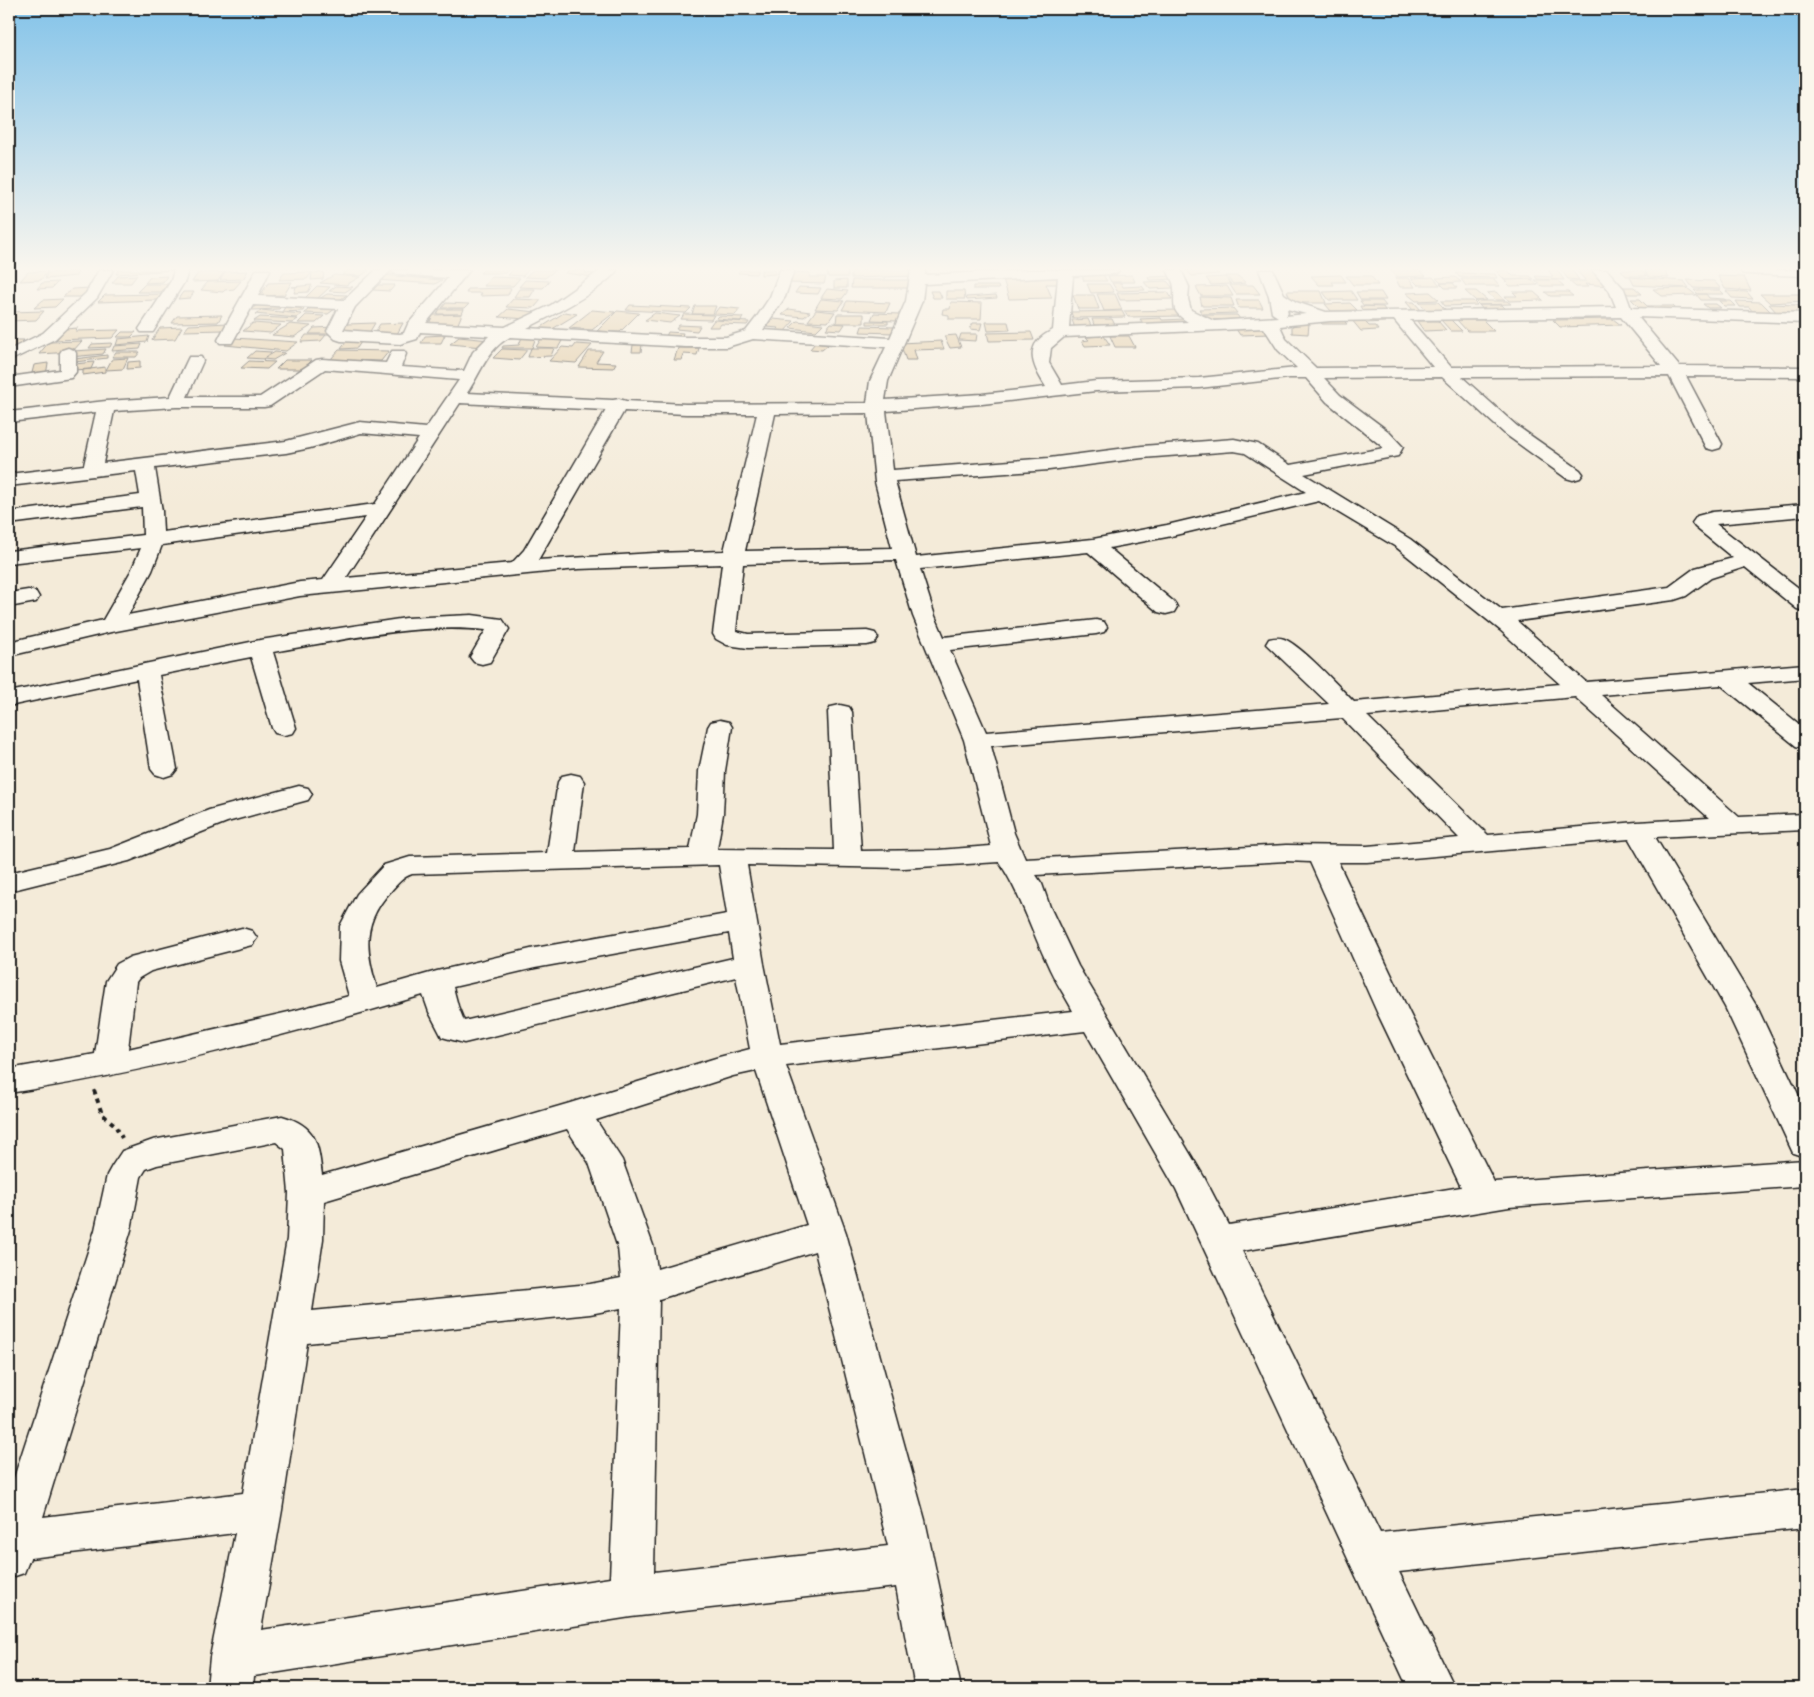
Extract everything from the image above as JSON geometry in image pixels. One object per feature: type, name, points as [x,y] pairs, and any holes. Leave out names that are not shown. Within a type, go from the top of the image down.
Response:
[{"type":"street","points":[[9,356],[23,349]]},
{"type":"street","points":[[390,368],[401,349]]},
{"type":"street","points":[[330,586],[430,434],[456,398],[484,349]]},
{"type":"street","points":[[894,349],[879,381],[876,407],[884,476],[906,559],[924,616],[977,740],[1000,833],[1013,860],[1028,884],[1063,966],[1192,1186],[1432,1688]]},
{"type":"street","points":[[1042,349],[1041,363],[1057,391]]},
{"type":"street","points":[[1285,349],[1312,373],[1338,402],[1385,437],[1394,447],[1394,449],[1375,456],[1287,471]]},
{"type":"street","points":[[1427,349],[1446,372],[1511,430],[1573,474]]},
{"type":"street","points":[[1656,349],[1675,372],[1713,444]]},
{"type":"street","points":[[9,382],[65,374],[68,372],[68,354]]},
{"type":"street","points":[[176,402],[195,361]]},
{"type":"street","points":[[9,417],[106,406],[176,402],[264,402],[273,398],[322,364],[390,368],[391,371],[470,376]]},
{"type":"street","points":[[456,398],[686,408],[876,407],[982,399],[1096,386],[1199,383],[1312,373],[1805,372]]},
{"type":"street","points":[[519,568],[533,553],[619,404]]},
{"type":"street","points":[[92,471],[106,406]]},
{"type":"street","points":[[767,409],[733,558],[724,634],[735,640],[748,641],[867,638]]},
{"type":"street","points":[[9,480],[145,465],[303,444],[360,427],[430,434]]},
{"type":"street","points":[[884,476],[1049,464],[1142,452],[1234,446],[1251,448],[1410,548],[1498,617],[1733,826]]},
{"type":"street","points":[[111,625],[143,566],[153,540],[151,500],[145,465]]},
{"type":"street","points":[[11,652],[111,625],[257,596],[330,586],[519,568],[654,559],[906,559],[1093,545],[1167,531],[1322,494]]},
{"type":"street","points":[[9,518],[151,500]]},
{"type":"street","points":[[9,557],[153,540],[382,508]]},
{"type":"street","points":[[1805,510],[1704,520],[1702,523],[1805,604]]},
{"type":"street","points":[[1093,545],[1166,607]]},
{"type":"street","points":[[1498,617],[1674,593],[1682,590],[1694,578],[1705,572],[1750,560]]},
{"type":"street","points":[[9,699],[260,648],[422,622],[494,624],[498,629],[482,657]]},
{"type":"street","points":[[942,657],[1096,627]]},
{"type":"street","points":[[1278,644],[1303,665],[1480,843]]},
{"type":"street","points":[[260,648],[284,728]]},
{"type":"street","points":[[147,671],[164,769]]},
{"type":"street","points":[[977,740],[1116,730],[1577,688],[1805,671]]},
{"type":"street","points":[[1726,677],[1805,741]]},
{"type":"street","points":[[840,712],[848,859]]},
{"type":"street","points":[[702,858],[710,814],[712,771],[720,727]]},
{"type":"street","points":[[560,862],[571,782]]},
{"type":"street","points":[[9,882],[119,855],[218,816],[299,794]]},
{"type":"street","points":[[366,1001],[354,961],[355,926],[367,900],[394,871],[410,866],[732,857],[848,859],[972,858],[1013,860],[1286,853],[1367,854],[1637,830],[1805,822]]},
{"type":"street","points":[[1637,830],[1796,1102],[1805,1144]]},
{"type":"street","points":[[1320,854],[1393,1012],[1483,1196]]},
{"type":"street","points":[[732,857],[749,964],[767,1057],[828,1233],[904,1520],[938,1688]]},
{"type":"street","points":[[9,1081],[99,1066],[293,1022],[437,981],[535,958],[742,921]]},
{"type":"street","points":[[99,1066],[121,981],[128,971],[142,964],[242,938]]},
{"type":"street","points":[[437,981],[442,1009],[453,1029],[464,1032],[749,964]]},
{"type":"street","points":[[307,1193],[575,1114],[730,1065],[767,1057],[1093,1019]]},
{"type":"street","points":[[575,1114],[605,1160],[636,1248],[640,1290],[632,1596]]},
{"type":"street","points":[[261,1510],[11,1547],[113,1230],[124,1175],[134,1160],[153,1153],[282,1128],[301,1144],[307,1193],[305,1239],[261,1510],[231,1673],[632,1596],[913,1564]]},
{"type":"street","points":[[1218,1241],[1483,1196],[1805,1173]]},
{"type":"street","points":[[291,1329],[590,1299],[640,1290],[828,1233]]},
{"type":"street","points":[[1368,1555],[1805,1509]]},
{"type":"path","points":[[99,1066],[91,1082],[102,1114],[115,1126],[134,1160]]},
{"type":"building","points":[[43,349],[75,349],[72,352],[39,354]]},
{"type":"building","points":[[106,349],[103,354],[70,357],[73,351]]},
{"type":"building","points":[[113,349],[137,349],[112,351]]},
{"type":"building","points":[[268,349],[288,349],[286,351]]},
{"type":"building","points":[[502,349],[527,350],[519,360],[493,358]]},
{"type":"building","points":[[531,349],[554,349],[551,356],[528,357]]},
{"type":"building","points":[[560,349],[588,349],[576,363],[549,361]]},
{"type":"building","points":[[632,349],[641,349],[641,352],[632,352]]},
{"type":"building","points":[[678,349],[699,349],[697,355],[684,354],[682,360],[674,360]]},
{"type":"building","points":[[902,349],[938,349],[914,350],[917,360],[906,360]]},
{"type":"building","points":[[339,350],[389,351],[381,361],[330,360]]},
{"type":"building","points":[[255,351],[272,352],[264,359],[247,358]]},
{"type":"building","points":[[589,351],[603,351],[596,362],[616,363],[613,368],[579,367]]},
{"type":"building","points":[[116,352],[140,352],[136,357],[112,357]]},
{"type":"building","points":[[275,352],[285,353],[273,360],[263,359]]},
{"type":"building","points":[[107,355],[107,358],[75,362],[75,359]]},
{"type":"building","points":[[128,358],[123,369],[106,370],[112,359]]},
{"type":"building","points":[[285,360],[312,360],[303,369],[276,369]]},
{"type":"building","points":[[140,361],[140,368],[127,369],[128,362]]},
{"type":"building","points":[[249,361],[275,362],[267,369],[241,368]]},
{"type":"building","points":[[94,362],[91,369],[72,370],[75,364]]},
{"type":"building","points":[[48,363],[46,375],[31,377],[34,365]]},
{"type":"building","points":[[105,367],[105,372],[83,375],[83,370]]}]
